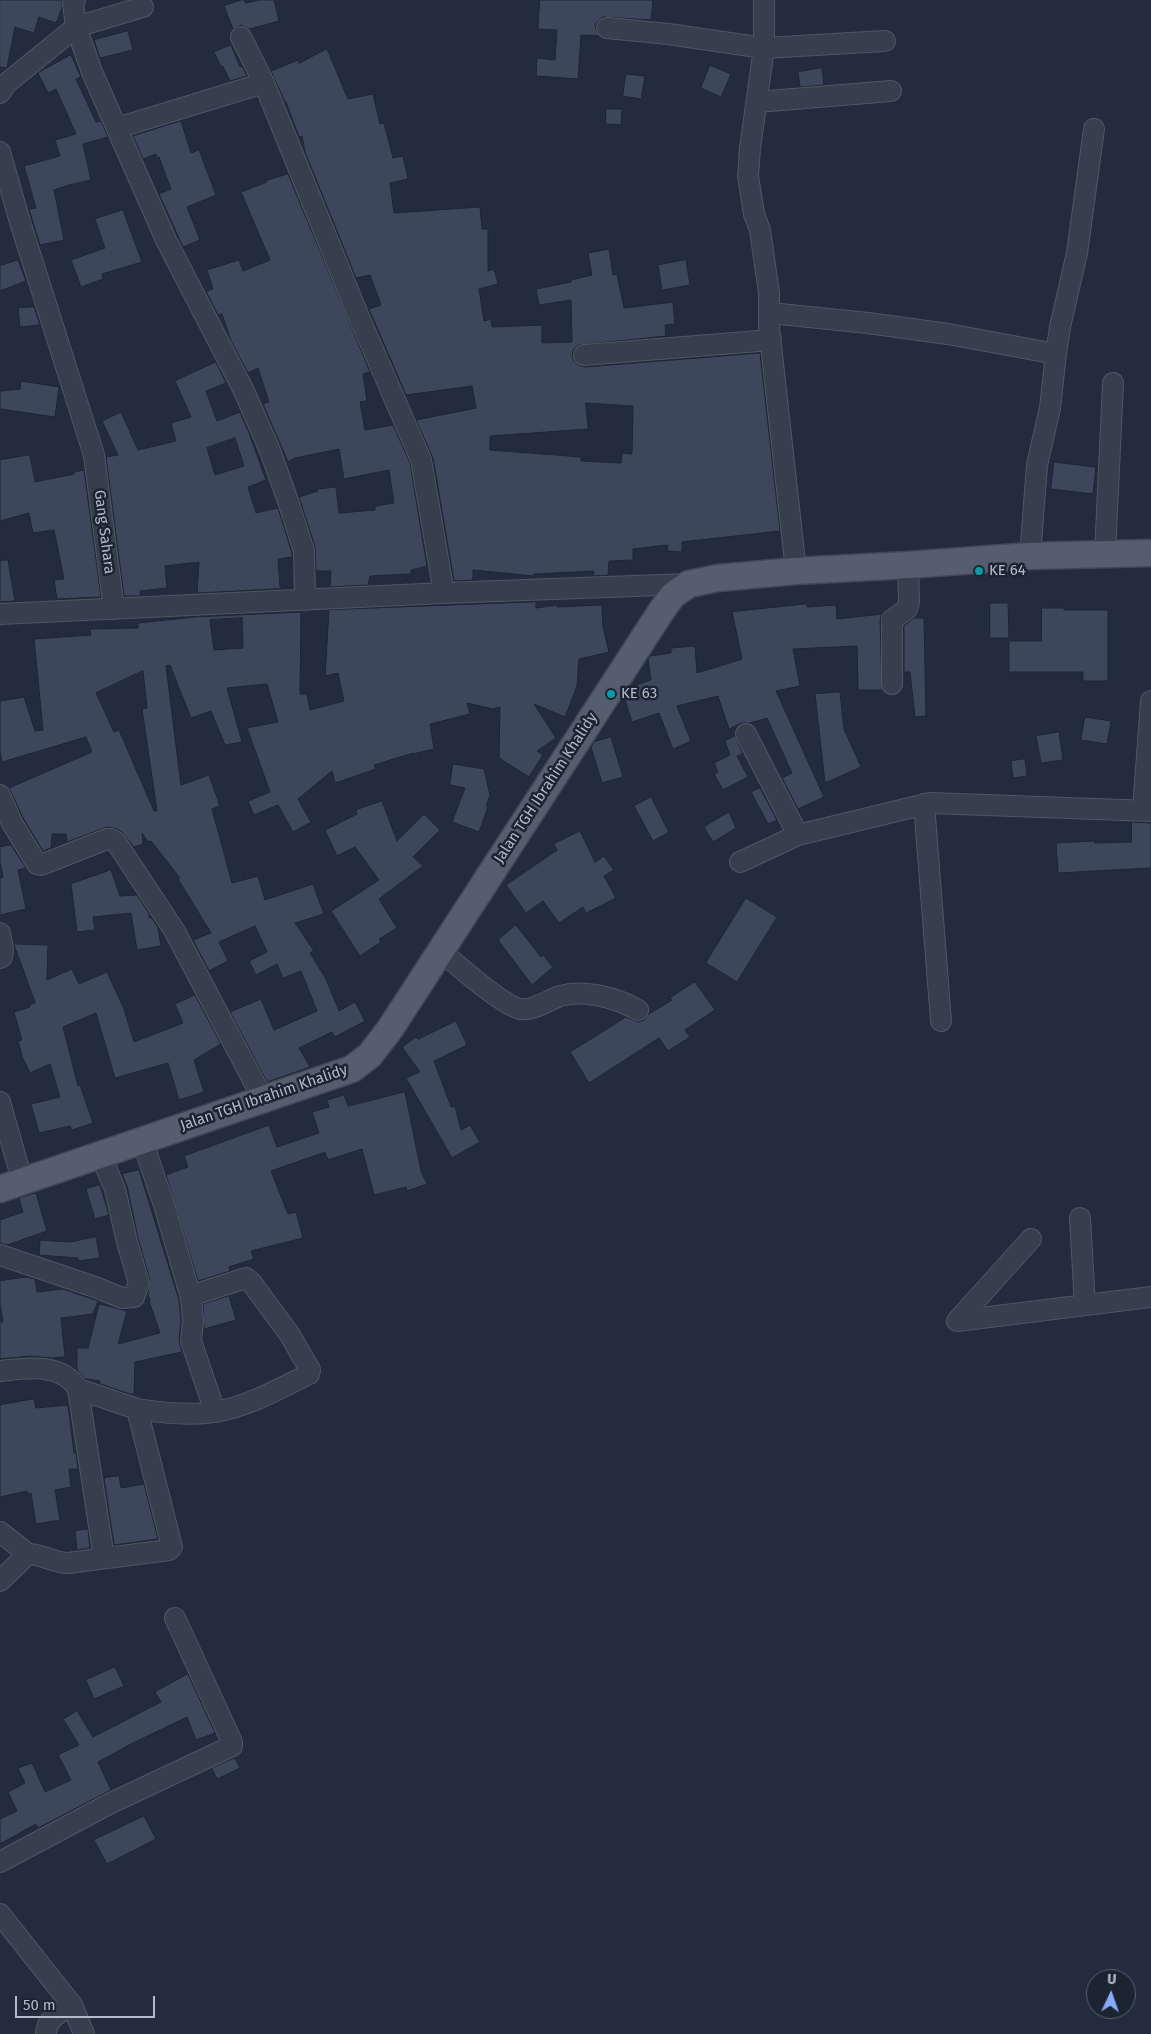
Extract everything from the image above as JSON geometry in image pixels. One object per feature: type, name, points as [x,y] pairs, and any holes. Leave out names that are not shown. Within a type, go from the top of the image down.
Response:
[{"type":"main road","name":"Jalan TGH Ibrahim Khalidy","points":[[11,1185],[352,1069],[370,1055],[390,1029],[662,610],[673,595],[689,584],[718,578],[796,571],[1030,556],[1151,552]]},
{"type":"street","points":[[75,0],[76,27],[92,72],[166,240],[243,389],[269,448],[304,551],[304,600]]},
{"type":"street","points":[[764,0],[764,48],[748,176],[765,261],[769,293],[771,340],[796,571]]},
{"type":"street","points":[[1,91],[7,83],[76,27],[143,7]]},
{"type":"street","points":[[607,28],[668,34],[764,48],[885,41]]},
{"type":"street","points":[[241,37],[264,83],[356,310],[421,460],[444,593]]},
{"type":"street","points":[[117,128],[264,83]]},
{"type":"street","points":[[757,102],[891,91]]},
{"type":"street","points":[[1030,556],[1037,465],[1050,408],[1060,326],[1077,253],[1094,129]]},
{"type":"street","name":"Gang Sahara","points":[[0,152],[20,222],[94,455],[114,609]]},
{"type":"street","points":[[770,314],[868,323],[948,334],[1056,354]]},
{"type":"street","points":[[584,356],[771,340]]},
{"type":"street","points":[[1105,554],[1113,383]]},
{"type":"street","points":[[892,684],[892,620],[907,609],[909,602],[908,565]]},
{"type":"street","points":[[0,614],[444,593],[689,584]]},
{"type":"street","points":[[740,862],[798,835],[924,804],[1147,810],[1151,701]]},
{"type":"street","points":[[746,734],[798,835]]},
{"type":"street","points":[[0,795],[12,823],[34,860],[41,865],[107,839],[112,839],[116,842],[174,930],[263,1099]]},
{"type":"street","points":[[924,804],[940,1021]]},
{"type":"street","points":[[0,932],[3,949],[2,957],[0,958]]},
{"type":"street","points":[[440,950],[510,1005],[521,1009],[530,1008],[561,996],[572,994],[601,996],[626,1003],[638,1010]]},
{"type":"street","points":[[0,1102],[11,1185]]},
{"type":"street","points":[[142,1140],[165,1208],[191,1298],[193,1321],[191,1341],[215,1412]]},
{"type":"street","points":[[0,1255],[122,1298],[134,1297],[139,1283],[115,1189],[100,1154]]},
{"type":"street","points":[[1080,1218],[1085,1305]]},
{"type":"street","points":[[1031,1239],[957,1320],[1151,1297]]},
{"type":"street","points":[[78,1389],[137,1409],[191,1414],[215,1412],[249,1403],[309,1374],[310,1370],[290,1335],[251,1282],[246,1278],[193,1295]]},
{"type":"street","points":[[0,1371],[34,1368],[55,1371],[66,1376],[78,1389],[104,1558]]},
{"type":"street","points":[[0,1532],[28,1554],[35,1554],[59,1563],[68,1564],[169,1550],[172,1547],[137,1409]]},
{"type":"street","points":[[0,1581],[28,1554]]},
{"type":"street","points":[[0,1862],[109,1804],[232,1746],[211,1692],[175,1618]]},
{"type":"street","points":[[0,1914],[72,2005],[84,2034]]},
{"type":"street","points":[[46,2034],[46,2029],[51,2020],[72,2005]]},
{"type":"building","points":[[0,0],[62,0],[62,8],[56,23],[39,17],[34,33],[15,27],[7,68],[0,67]]},
{"type":"building","points":[[244,0],[246,3],[259,0],[274,0],[279,21],[250,29],[241,25],[233,29],[224,6]]},
{"type":"building","points":[[540,0],[653,0],[651,20],[603,17],[595,26],[599,36],[581,35],[578,79],[536,76],[537,58],[555,60],[557,30],[538,29]]},
{"type":"building","points":[[128,31],[133,50],[100,58],[94,40]]},
{"type":"building","points":[[231,45],[240,67],[242,66],[247,76],[230,81],[214,52]]},
{"type":"building","points":[[327,49],[348,99],[373,94],[380,124],[384,123],[393,158],[403,156],[408,179],[390,183],[394,213],[480,207],[482,229],[488,229],[488,271],[494,269],[498,284],[479,289],[484,321],[491,319],[492,327],[542,325],[542,343],[572,342],[571,300],[539,305],[536,289],[571,282],[571,280],[592,275],[588,253],[609,249],[613,275],[617,274],[624,308],[673,302],[675,324],[665,325],[666,336],[578,345],[572,355],[578,365],[585,367],[760,353],[780,531],[682,542],[682,552],[667,551],[668,545],[633,549],[633,560],[609,561],[608,575],[593,576],[594,571],[534,574],[534,576],[473,570],[473,580],[454,581],[433,458],[416,420],[476,408],[472,386],[406,395],[369,309],[381,305],[370,275],[356,278],[305,152],[302,136],[299,137],[286,102],[271,71],[298,60],[299,63]],"holes":[[[586,403],[633,406],[632,454],[622,453],[621,463],[581,461],[581,457],[490,450],[490,436],[588,429]]]},
{"type":"building","points":[[71,55],[81,77],[76,79],[96,122],[101,121],[108,137],[83,144],[91,180],[54,190],[64,240],[40,245],[29,209],[36,208],[24,166],[60,156],[55,140],[76,134],[56,89],[48,93],[38,73]]},
{"type":"building","points":[[710,65],[731,74],[721,97],[701,88]]},
{"type":"building","points":[[822,68],[824,85],[800,87],[798,72]]},
{"type":"building","points":[[626,74],[645,76],[641,99],[623,96]]},
{"type":"building","points":[[606,109],[622,109],[621,125],[606,124]]},
{"type":"building","points":[[181,121],[191,153],[199,150],[216,195],[187,207],[200,240],[183,247],[159,194],[171,189],[159,157],[157,158],[156,154],[143,159],[133,136]]},
{"type":"building","points":[[288,174],[370,372],[363,374],[367,401],[360,402],[365,430],[393,425],[410,463],[427,566],[411,570],[411,574],[370,576],[368,585],[330,587],[331,571],[316,571],[315,547],[299,497],[318,491],[317,489],[336,487],[339,513],[375,510],[375,506],[394,503],[389,470],[344,479],[339,449],[295,458],[288,462],[263,404],[269,402],[258,368],[248,373],[231,341],[222,314],[218,315],[206,291],[213,289],[207,270],[239,260],[243,271],[270,260],[241,192]]},
{"type":"building","points":[[123,210],[142,262],[102,274],[103,279],[81,287],[71,260],[105,248],[95,219]]},
{"type":"building","points":[[18,260],[26,281],[0,291],[0,266]]},
{"type":"building","points":[[686,260],[690,285],[662,290],[658,265]]},
{"type":"building","points":[[34,307],[40,325],[20,327],[18,308]]},
{"type":"building","points":[[216,362],[226,383],[206,391],[217,421],[240,412],[266,480],[248,487],[256,513],[278,508],[292,553],[292,557],[278,559],[280,587],[293,588],[197,593],[199,562],[165,566],[167,588],[140,591],[140,596],[124,596],[106,457],[118,455],[102,421],[121,412],[138,450],[176,441],[171,423],[191,417],[175,381]],"holes":[[[235,438],[244,466],[215,475],[207,448]]]},
{"type":"building","points":[[21,381],[59,387],[55,417],[0,409],[0,391],[20,389]]},
{"type":"building","points":[[30,455],[35,482],[74,474],[74,472],[84,470],[101,597],[57,599],[54,580],[64,579],[54,530],[33,533],[29,513],[0,521],[0,460]]},
{"type":"building","points":[[1054,462],[1096,467],[1093,494],[1051,489]]},
{"type":"building","points":[[8,560],[15,601],[0,602],[0,561]]},
{"type":"building","points":[[536,602],[536,608],[557,605],[557,607],[602,605],[603,627],[609,652],[579,659],[577,686],[565,717],[534,704],[556,738],[537,751],[543,755],[529,777],[499,758],[500,707],[493,709],[467,703],[470,714],[430,724],[434,749],[413,753],[374,765],[376,769],[335,783],[332,771],[298,799],[311,822],[293,832],[278,805],[254,815],[248,801],[270,792],[247,728],[278,722],[267,684],[227,688],[242,742],[225,745],[211,711],[191,718],[170,665],[166,666],[181,785],[209,775],[220,806],[212,809],[232,883],[258,876],[265,900],[313,884],[324,914],[295,923],[314,951],[310,953],[326,979],[339,1011],[355,1002],[365,1021],[335,1037],[332,1032],[299,1048],[310,1067],[267,1082],[230,1012],[261,999],[274,1030],[317,1011],[301,971],[283,978],[277,964],[256,975],[249,961],[267,952],[255,926],[219,942],[228,961],[209,971],[193,940],[211,933],[178,879],[180,878],[151,841],[148,842],[142,833],[143,844],[134,847],[122,832],[107,827],[67,842],[66,834],[52,834],[51,848],[43,851],[23,818],[9,788],[92,752],[86,737],[2,762],[0,751],[0,701],[24,697],[35,731],[43,730],[34,639],[91,635],[90,629],[138,628],[138,623],[195,617],[301,612],[300,694],[307,694],[310,710],[344,701],[338,673],[325,676],[329,610]],"holes":[[[242,618],[243,648],[214,650],[210,620]],[[143,671],[147,708],[142,709],[157,811],[154,811],[119,730],[114,732],[96,693]]]},
{"type":"building","points":[[990,603],[1008,603],[1009,638],[990,638]]},
{"type":"building","points":[[807,604],[807,607],[836,605],[837,619],[882,614],[880,620],[882,690],[858,690],[857,646],[793,649],[800,686],[776,691],[824,797],[798,809],[782,778],[792,773],[767,718],[750,723],[741,723],[729,729],[718,696],[677,706],[691,741],[673,749],[659,713],[632,722],[624,697],[630,687],[651,680],[648,659],[650,656],[671,653],[671,648],[695,646],[697,673],[736,661],[742,659],[732,612]]},
{"type":"building","points":[[1042,608],[1108,610],[1108,681],[1083,681],[1083,672],[1009,672],[1009,641],[1041,641]]},
{"type":"building","points":[[914,618],[924,618],[926,716],[915,717],[910,672],[904,672],[904,626]]},
{"type":"building","points":[[840,692],[844,729],[861,767],[825,783],[815,694]]},
{"type":"building","points":[[1085,717],[1111,721],[1107,744],[1081,740]]},
{"type":"building","points":[[1059,732],[1063,760],[1041,763],[1036,736]]},
{"type":"building","points":[[735,736],[743,754],[737,756],[748,777],[723,790],[714,774],[718,772],[714,763],[730,755],[725,741]]},
{"type":"building","points":[[611,737],[623,777],[602,783],[591,747],[594,742]]},
{"type":"building","points":[[1025,759],[1027,776],[1013,778],[1011,761]]},
{"type":"building","points":[[453,764],[484,769],[490,795],[486,806],[488,807],[479,832],[452,822],[465,788],[450,785]]},
{"type":"building","points":[[760,788],[777,820],[768,824],[751,792]]},
{"type":"building","points":[[651,797],[669,832],[653,841],[634,806]]},
{"type":"building","points":[[382,801],[397,841],[424,814],[440,830],[413,857],[423,866],[379,899],[397,928],[379,939],[381,942],[360,956],[331,911],[379,880],[355,847],[337,856],[325,830],[357,814],[356,810]]},
{"type":"building","points":[[729,812],[736,828],[713,842],[704,827]]},
{"type":"building","points":[[1132,822],[1151,823],[1151,868],[1058,873],[1056,843],[1131,842]]},
{"type":"building","points":[[580,831],[595,862],[604,856],[614,870],[604,876],[616,898],[586,913],[583,907],[559,923],[543,901],[526,913],[506,885],[557,850],[554,844]]},
{"type":"building","points":[[11,845],[26,868],[18,870],[26,909],[0,915],[0,878],[3,877],[0,863],[0,847]]},
{"type":"building","points":[[111,870],[120,896],[137,895],[149,913],[149,918],[152,918],[158,928],[161,946],[137,950],[131,913],[93,917],[95,930],[77,932],[71,884]]},
{"type":"building","points":[[746,898],[777,917],[737,982],[706,963]]},
{"type":"building","points":[[516,925],[541,957],[543,955],[553,967],[532,985],[498,940]]},
{"type":"building","points":[[14,944],[48,945],[47,980],[72,969],[79,984],[107,972],[124,1009],[134,1042],[183,1023],[175,1004],[195,995],[221,1044],[194,1060],[204,1092],[179,1100],[168,1063],[115,1078],[96,1013],[63,1027],[78,1086],[80,1085],[93,1123],[72,1130],[70,1126],[39,1133],[31,1104],[60,1097],[50,1064],[30,1073],[22,1056],[18,1041],[22,1040],[14,1012],[30,1007],[29,1005],[35,1003]]},
{"type":"building","points":[[695,982],[715,1010],[685,1030],[690,1037],[668,1051],[659,1038],[589,1083],[570,1052],[626,1017],[638,1022],[644,1020],[649,1014],[672,1000],[670,998]]},
{"type":"building","points":[[456,1021],[467,1045],[434,1061],[451,1107],[455,1106],[461,1130],[470,1125],[480,1142],[452,1158],[406,1078],[420,1072],[402,1047],[416,1037],[418,1039]]},
{"type":"building","points":[[405,1092],[421,1171],[427,1184],[407,1191],[406,1187],[374,1195],[362,1149],[328,1160],[325,1152],[271,1171],[288,1214],[296,1212],[303,1238],[251,1251],[254,1259],[229,1267],[230,1271],[198,1281],[166,1175],[188,1167],[184,1156],[269,1125],[277,1147],[319,1133],[312,1112],[329,1107],[327,1100],[344,1095],[348,1106]]},
{"type":"building","points":[[139,1170],[179,1300],[181,1321],[179,1340],[182,1352],[135,1362],[134,1394],[130,1394],[100,1384],[100,1381],[85,1379],[77,1370],[77,1348],[88,1348],[99,1304],[127,1311],[118,1344],[160,1333],[149,1301],[150,1280],[138,1238],[127,1186],[122,1174]]},
{"type":"building","points":[[100,1185],[109,1215],[95,1219],[86,1189]]},
{"type":"building","points":[[36,1193],[47,1231],[7,1245],[0,1243],[0,1220],[23,1212],[19,1198]]},
{"type":"building","points":[[96,1237],[100,1258],[78,1261],[78,1258],[39,1255],[40,1240],[70,1242]]},
{"type":"building","points":[[27,1277],[35,1279],[37,1292],[63,1289],[98,1301],[93,1314],[61,1318],[65,1357],[31,1356],[0,1359],[0,1322],[3,1322],[0,1304],[0,1281]]},
{"type":"building","points":[[229,1296],[236,1320],[204,1329],[203,1304]]},
{"type":"building","points":[[34,1399],[36,1408],[68,1405],[78,1469],[69,1469],[71,1487],[55,1490],[60,1520],[36,1524],[31,1493],[27,1494],[27,1491],[0,1497],[0,1405]]},
{"type":"building","points":[[119,1476],[121,1488],[144,1484],[158,1539],[114,1545],[104,1478]]},
{"type":"building","points":[[88,1529],[90,1548],[77,1550],[75,1531]]},
{"type":"building","points":[[115,1667],[124,1686],[94,1699],[86,1680]]},
{"type":"building","points":[[188,1674],[215,1733],[196,1740],[187,1717],[133,1743],[98,1762],[111,1790],[38,1828],[36,1824],[0,1844],[0,1819],[17,1811],[8,1792],[25,1783],[18,1768],[32,1763],[45,1792],[71,1780],[58,1755],[79,1745],[63,1719],[77,1711],[93,1737],[161,1702],[155,1692]]},
{"type":"building","points":[[235,1758],[240,1768],[217,1779],[212,1768]]},
{"type":"building","points":[[144,1816],[156,1839],[107,1864],[94,1840]]},
{"type":"place","name":"KE 64","points":[[979,571]]},
{"type":"place","name":"KE 63","points":[[611,694]]}]
